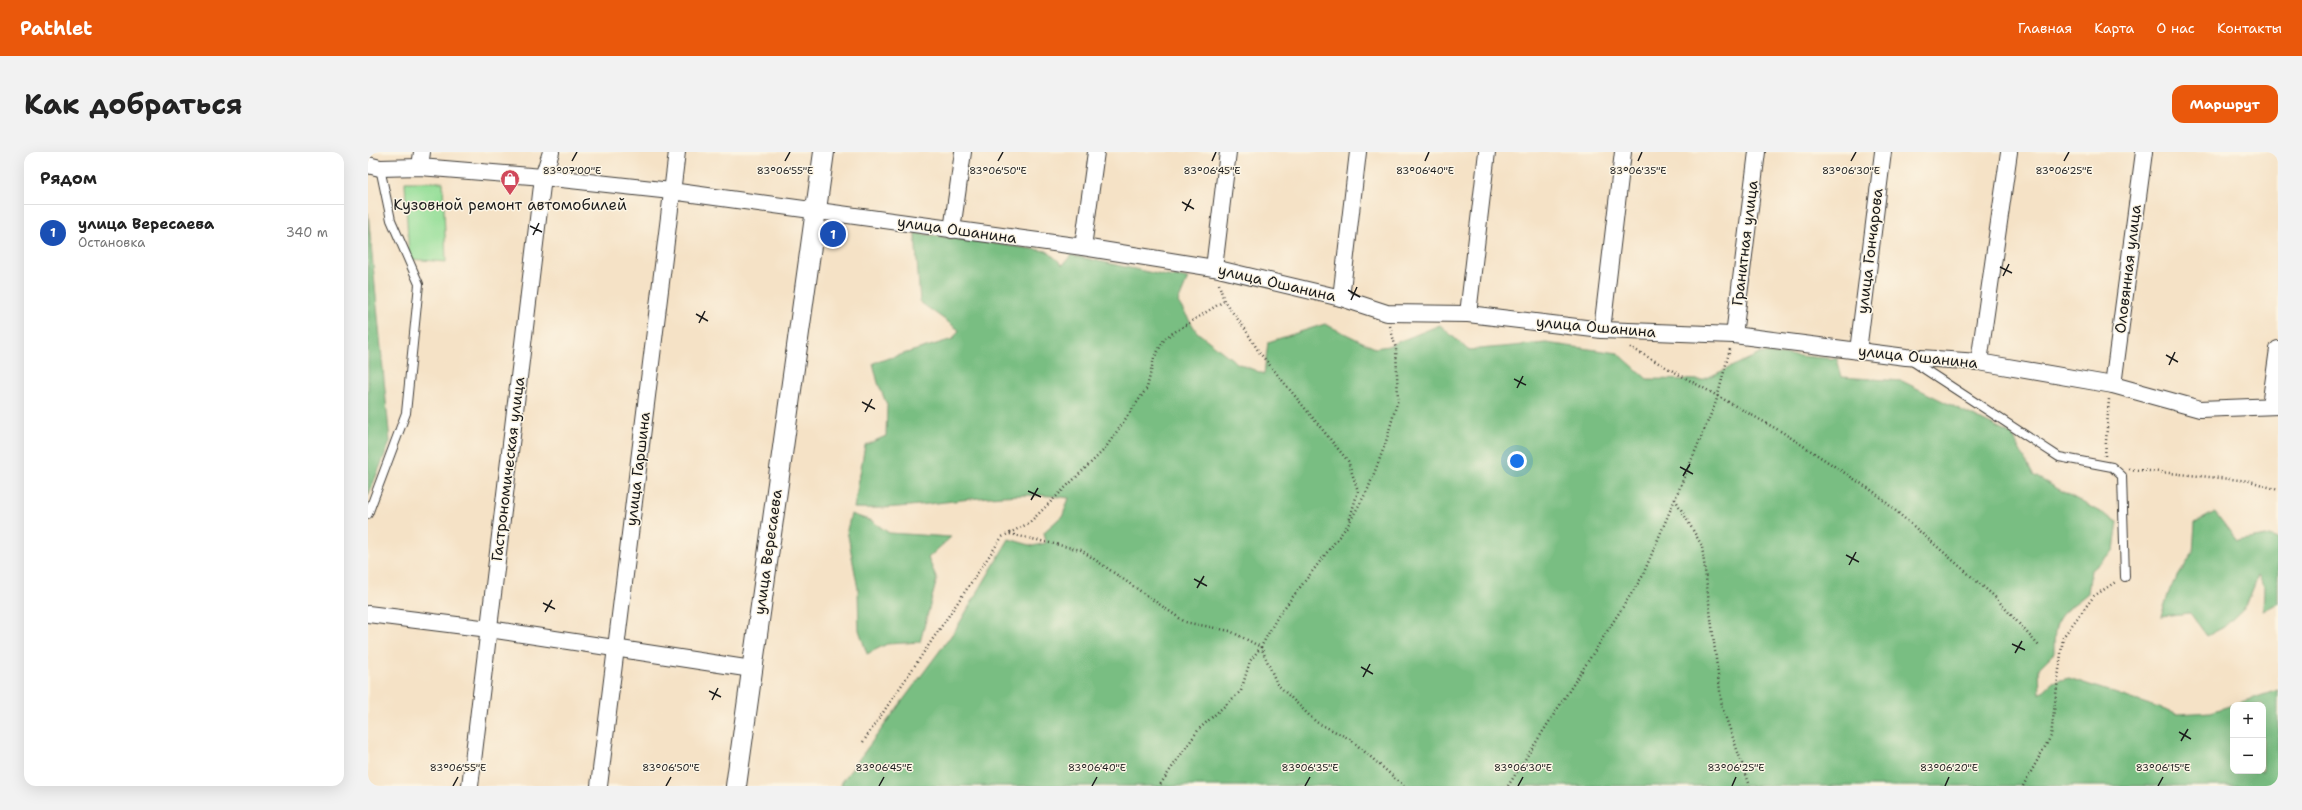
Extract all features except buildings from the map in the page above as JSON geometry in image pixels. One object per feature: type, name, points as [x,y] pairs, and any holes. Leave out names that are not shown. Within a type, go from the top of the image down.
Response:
[{"type":"street","name":"Гастрономическая улица","points":[[470,786],[543,177],[551,152]]},
{"type":"street","name":"улица Гаршина","points":[[599,786],[677,152]]},
{"type":"street","name":"улица Вересаева","points":[[736,786],[824,152]]},
{"type":"street","points":[[952,230],[963,152]]},
{"type":"street","points":[[1083,247],[1096,152]]},
{"type":"street","points":[[1214,268],[1228,152]]},
{"type":"street","points":[[1341,298],[1358,152]]},
{"type":"street","points":[[1468,314],[1487,152]]},
{"type":"street","points":[[1602,330],[1623,152]]},
{"type":"street","name":"Гранитная улица","points":[[1734,335],[1757,152]]},
{"type":"street","name":"улица Гончарова","points":[[1858,351],[1883,152]]},
{"type":"street","points":[[1979,362],[2009,152]]},
{"type":"street","name":"Оловянная улица","points":[[2113,385],[2144,152]]},
{"type":"street","name":"улица Ошанина","points":[[374,166],[421,160],[543,177],[671,191],[816,210],[1083,247],[1214,268],[1341,298],[1387,313],[1468,314],[1602,330],[1734,335],[1906,357],[1979,362],[2113,385],[2200,409],[2274,406]]},
{"type":"street","points":[[2274,406],[2278,349]]},
{"type":"street","points":[[368,614],[489,629],[752,669]]},
{"type":"lane","points":[[368,514],[406,413],[419,284],[391,220],[374,166]]},
{"type":"lane","points":[[1906,357],[2059,457],[2112,467],[2122,476],[2125,577]]},
{"type":"path","points":[[1214,268],[1224,301],[1245,329],[1259,352],[1348,461],[1358,491],[1348,525]]},
{"type":"path","points":[[863,742],[1002,537],[1029,524],[1104,450],[1147,388],[1154,358],[1165,338],[1224,301]]},
{"type":"path","points":[[1159,786],[1200,729],[1241,691],[1250,661],[1262,647],[1278,616],[1348,525],[1368,489],[1385,445],[1398,399],[1396,349],[1387,313]]},
{"type":"path","points":[[1508,786],[1642,578],[1717,396],[1734,335]]},
{"type":"path","points":[[1629,346],[1782,432],[1874,492],[1994,596],[2039,646]]},
{"type":"path","points":[[2113,385],[2108,403],[2105,452],[2105,457],[2112,467],[2250,481],[2278,490]]},
{"type":"path","points":[[1675,499],[1702,546],[1722,707],[1750,786]]},
{"type":"path","points":[[1009,534],[1081,550],[1185,622],[1230,631],[1262,647],[1277,684],[1288,695],[1316,722],[1350,739],[1404,786]]},
{"type":"path","points":[[2023,786],[2050,736],[2063,637],[2094,596],[2105,587],[2125,577]]},
{"type":"green space","points":[[405,182],[443,182],[446,262],[409,259]]},
{"type":"green space","points":[[368,213],[390,442],[368,496]]},
{"type":"green space","points":[[915,233],[1047,251],[1063,265],[1071,255],[1166,276],[1188,278],[1178,302],[1197,332],[1237,363],[1264,374],[1268,342],[1325,324],[1375,348],[1388,346],[1440,325],[1468,350],[1546,343],[1618,353],[1647,379],[1702,380],[1762,353],[1837,359],[1842,377],[1902,381],[2012,435],[2033,475],[2118,522],[2114,550],[2091,570],[2088,593],[2064,612],[2057,623],[2054,640],[2054,653],[2039,668],[2040,694],[2053,682],[2069,678],[2177,714],[2211,712],[2230,706],[2230,774],[2266,774],[2266,702],[2241,702],[2278,690],[2278,786],[841,786],[842,782],[956,629],[1009,539],[1033,546],[1046,543],[1044,532],[1063,515],[1069,498],[1042,495],[1015,495],[908,506],[854,508],[865,445],[886,436],[887,405],[878,383],[873,363],[953,339],[959,330],[920,302]]},
{"type":"green space","points":[[2215,512],[2237,541],[2266,536],[2278,540],[2278,603],[2263,611],[2264,586],[2258,576],[2246,606],[2224,627],[2207,636],[2190,613],[2161,616],[2170,589],[2193,553],[2195,523]]},
{"type":"green space","points":[[851,514],[872,521],[889,533],[951,537],[928,558],[937,579],[920,642],[887,644],[867,654],[859,630],[858,589],[847,530]]},
{"type":"place","name":"Кузовной ремонт автомобилей","points":[[510,196]]},
{"type":"place","name":"улица Вересаева","points":[[833,234]]}]
